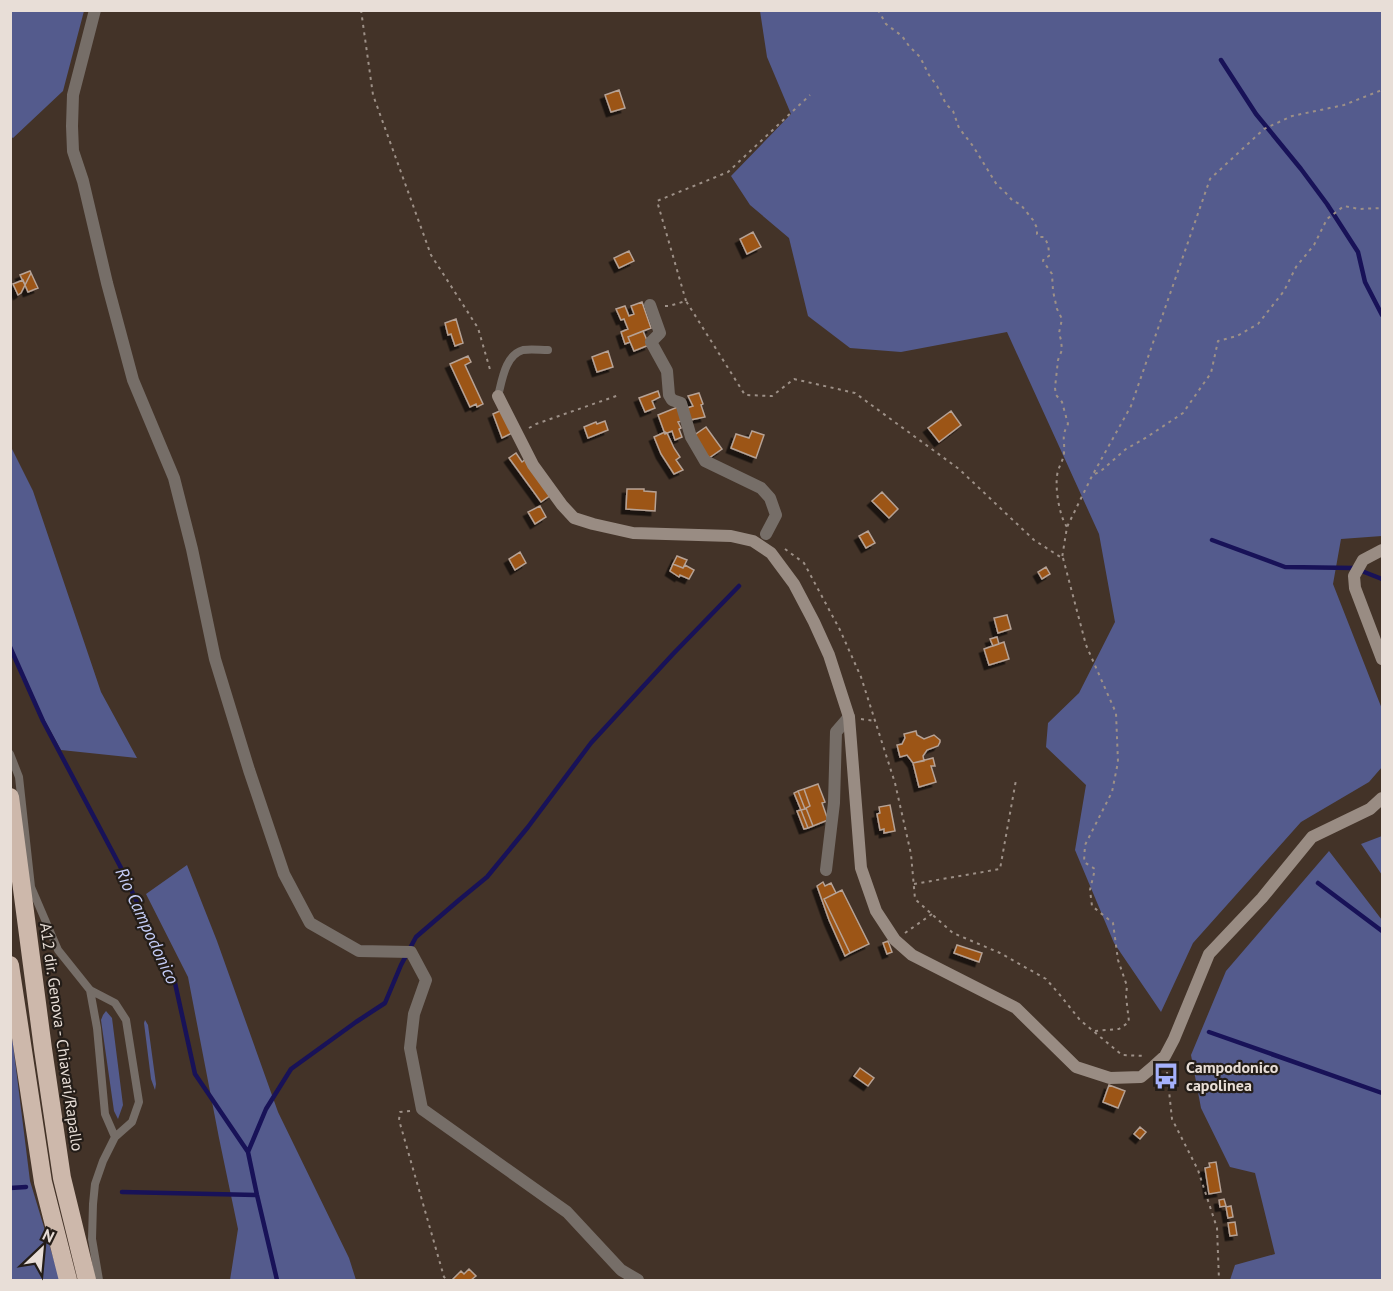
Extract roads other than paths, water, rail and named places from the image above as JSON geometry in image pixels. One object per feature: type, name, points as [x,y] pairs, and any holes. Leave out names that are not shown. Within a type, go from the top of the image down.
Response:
[{"type":"highway","name":"A12 dir. Genova - Chiavari/Rapallo","points":[[10,797],[62,1178],[87,1281]]},
{"type":"highway","points":[[10,965],[43,1182],[69,1281]]},
{"type":"street","points":[[95,10],[73,95],[73,151],[83,181],[133,380],[174,478],[218,670],[284,874],[310,923],[359,951],[411,952],[426,980],[414,1014],[410,1048],[422,1109],[567,1212],[621,1270],[638,1281]]},
{"type":"street","points":[[650,305],[660,333],[651,342],[667,371],[669,395],[672,400],[681,403],[691,437],[705,460],[761,488],[770,498],[776,515],[766,534]]},
{"type":"street","points":[[498,396],[533,465],[574,518],[633,533],[731,536],[753,541],[771,553],[794,584],[830,655],[849,717],[861,868],[876,911],[895,940],[912,955],[1016,1008],[1076,1067],[1110,1078],[1141,1077],[1165,1056],[1209,954],[1262,898],[1312,837],[1370,809],[1383,798]]},
{"type":"street","points":[[1383,550],[1363,560],[1354,576],[1355,588],[1383,659]]},
{"type":"street","points":[[826,870],[834,803],[836,732],[849,717]]},
{"type":"lane","points":[[498,396],[506,367],[518,352],[548,350]]},
{"type":"lane","points":[[10,754],[19,777],[31,887],[58,950],[90,990],[115,1003],[126,1020],[139,1102],[132,1122],[115,1137],[95,1184],[92,1239],[99,1281]]},
{"type":"lane","points":[[90,990],[97,1028],[105,1114],[115,1137]]},
{"type":"waterway","points":[[1221,60],[1256,114],[1327,204],[1358,252],[1365,282],[1382,315]]},
{"type":"waterway","points":[[1212,540],[1285,567],[1354,568],[1382,579]]},
{"type":"waterway","points":[[248,1152],[266,1109],[291,1069],[385,1003],[416,937],[487,877],[591,743],[739,586]]},
{"type":"waterway","name":"Rio Campodonico","points":[[10,647],[43,721],[120,866],[175,983],[195,1074],[248,1152],[277,1280]]},
{"type":"waterway","points":[[1318,883],[1382,931]]},
{"type":"waterway","points":[[1209,1032],[1382,1093]]},
{"type":"waterway","points":[[10,1188],[26,1187]]},
{"type":"waterway","points":[[122,1192],[257,1195]]},
{"type":"place","name":"Campodonico capolinea","points":[[1166,1076]]}]
